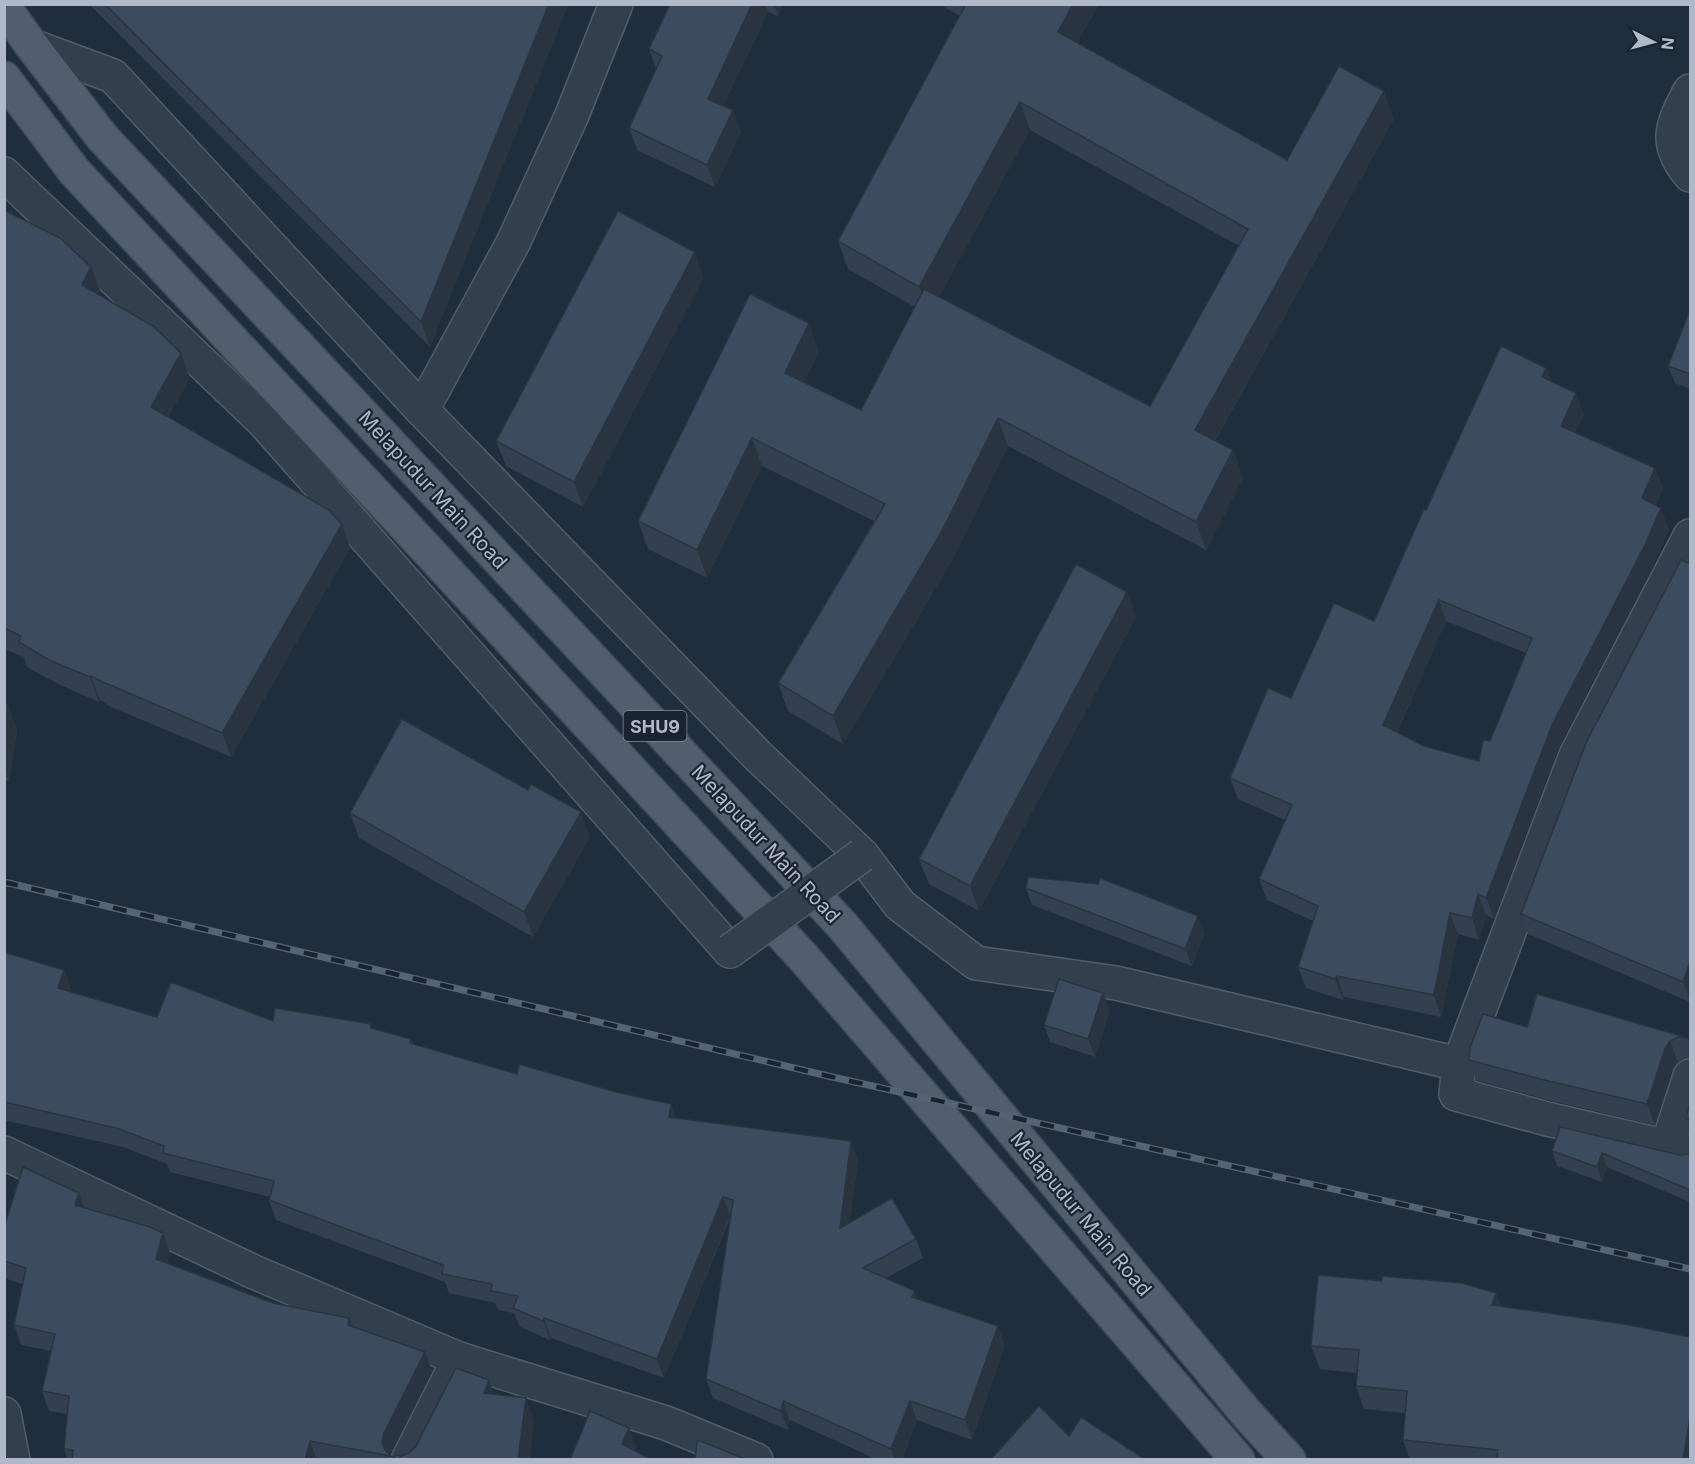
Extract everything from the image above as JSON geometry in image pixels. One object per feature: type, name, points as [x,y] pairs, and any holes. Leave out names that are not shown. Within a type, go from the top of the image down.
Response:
[{"type":"main road","name":"Melapudur Main Road","points":[[4,8],[102,137],[842,925],[1247,1414],[1289,1460]]},
{"type":"main road","name":"Melapudur Main Road","points":[[4,78],[74,171],[416,537],[795,949],[1238,1460]]},
{"type":"street","points":[[422,410],[513,243],[572,115],[616,4]]},
{"type":"street","points":[[32,46],[113,76],[422,410],[757,755],[862,855],[900,905],[976,963],[1116,983],[1459,1064]]},
{"type":"street","points":[[1690,91],[1677,117],[1672,138],[1680,162],[1690,175]]},
{"type":"street","points":[[4,174],[264,422],[730,951],[862,855]]},
{"type":"street","points":[[1690,536],[1576,755],[1459,1064],[1456,1094],[1547,1119],[1679,1150],[1690,1076]]},
{"type":"street","points":[[4,1153],[254,1272],[459,1359],[666,1424],[756,1460]]},
{"type":"street","points":[[408,1460],[459,1359]]},
{"type":"street","points":[[4,1414],[13,1460]]},
{"type":"building","points":[[105,4],[549,4],[421,322]]},
{"type":"building","points":[[670,4],[752,4],[708,99],[733,110],[707,165],[629,128],[662,56],[649,49]]},
{"type":"building","points":[[966,4],[1073,4],[1058,32],[1287,160],[1339,66],[1384,91],[1195,430],[1233,450],[1196,522],[998,418],[943,529],[833,716],[778,683],[885,504],[752,438],[697,550],[638,521],[750,294],[809,323],[785,373],[861,410],[924,289],[1150,406],[1248,229],[1020,102],[919,287],[838,241]]},
{"type":"building","points":[[4,210],[60,238],[91,267],[82,285],[153,326],[181,353],[151,407],[329,510],[342,524],[222,733],[49,660],[19,642],[21,636],[4,628]]},
{"type":"building","points":[[618,211],[695,252],[574,482],[496,441]]},
{"type":"building","points":[[1690,310],[1690,374],[1668,366]]},
{"type":"building","points":[[1501,346],[1546,368],[1542,377],[1576,393],[1561,426],[1655,468],[1642,498],[1661,508],[1645,545],[1552,725],[1486,898],[1478,894],[1472,918],[1450,913],[1434,995],[1337,976],[1335,979],[1298,967],[1318,906],[1259,879],[1292,805],[1230,778],[1268,688],[1291,698],[1334,603],[1374,621],[1424,509],[1426,510]],"holes":[[[1439,600],[1532,638],[1490,741],[1483,740],[1479,761],[1424,746],[1383,725]]]},
{"type":"building","points":[[1681,560],[1690,563],[1690,962],[1683,982],[1521,914],[1586,743]]},
{"type":"building","points":[[1076,564],[1127,592],[970,886],[919,859]]},
{"type":"building","points":[[4,705],[8,705],[4,728]]},
{"type":"building","points":[[402,719],[528,790],[531,784],[581,812],[524,912],[350,813]]},
{"type":"building","points":[[1028,877],[1098,884],[1100,878],[1198,916],[1185,949],[1026,888]]},
{"type":"building","points":[[4,952],[64,970],[58,988],[157,1017],[171,982],[273,1021],[275,1008],[371,1024],[371,1028],[411,1039],[410,1043],[517,1074],[519,1064],[616,1092],[671,1104],[669,1117],[851,1141],[840,1228],[892,1198],[916,1239],[863,1268],[915,1291],[912,1297],[998,1326],[965,1420],[910,1401],[891,1449],[783,1401],[781,1411],[706,1379],[733,1200],[723,1197],[657,1359],[544,1318],[543,1321],[513,1308],[518,1296],[491,1291],[492,1284],[442,1274],[443,1265],[269,1200],[274,1181],[163,1153],[164,1146],[116,1128],[4,1102]]},
{"type":"building","points":[[1059,979],[1103,993],[1088,1039],[1044,1025]]},
{"type":"building","points":[[1537,994],[1688,1038],[1678,1037],[1670,1041],[1665,1049],[1647,1104],[1469,1060],[1470,1048],[1483,1014],[1527,1027]]},
{"type":"building","points":[[1690,1104],[1690,1120],[1686,1118]]},
{"type":"building","points":[[1560,1127],[1680,1155],[1690,1154],[1690,1190],[1602,1153],[1597,1167],[1552,1151]]},
{"type":"building","points":[[23,1167],[79,1193],[75,1205],[163,1233],[156,1259],[273,1303],[349,1318],[348,1325],[425,1352],[384,1433],[382,1442],[385,1450],[391,1456],[310,1441],[305,1460],[72,1460],[73,1450],[64,1449],[69,1396],[42,1391],[55,1334],[14,1325],[26,1268],[4,1261],[4,1227]]},
{"type":"building","points":[[1318,1275],[1382,1281],[1382,1276],[1462,1283],[1496,1293],[1492,1305],[1624,1324],[1690,1337],[1690,1417],[1683,1460],[1497,1460],[1498,1450],[1403,1440],[1407,1391],[1356,1386],[1359,1350],[1311,1346]]},
{"type":"building","points":[[456,1368],[489,1380],[484,1393],[526,1398],[518,1460],[394,1460],[395,1455],[401,1456],[409,1453],[416,1446]]},
{"type":"building","points":[[1039,1406],[1069,1436],[1081,1417],[1146,1460],[990,1460]]},
{"type":"building","points":[[590,1411],[629,1428],[622,1444],[652,1460],[570,1460]]},
{"type":"building","points":[[697,1441],[701,1441],[749,1460],[695,1460]]},
{"type":"railway","points":[[4,882],[828,1076],[1690,1269]]}]
